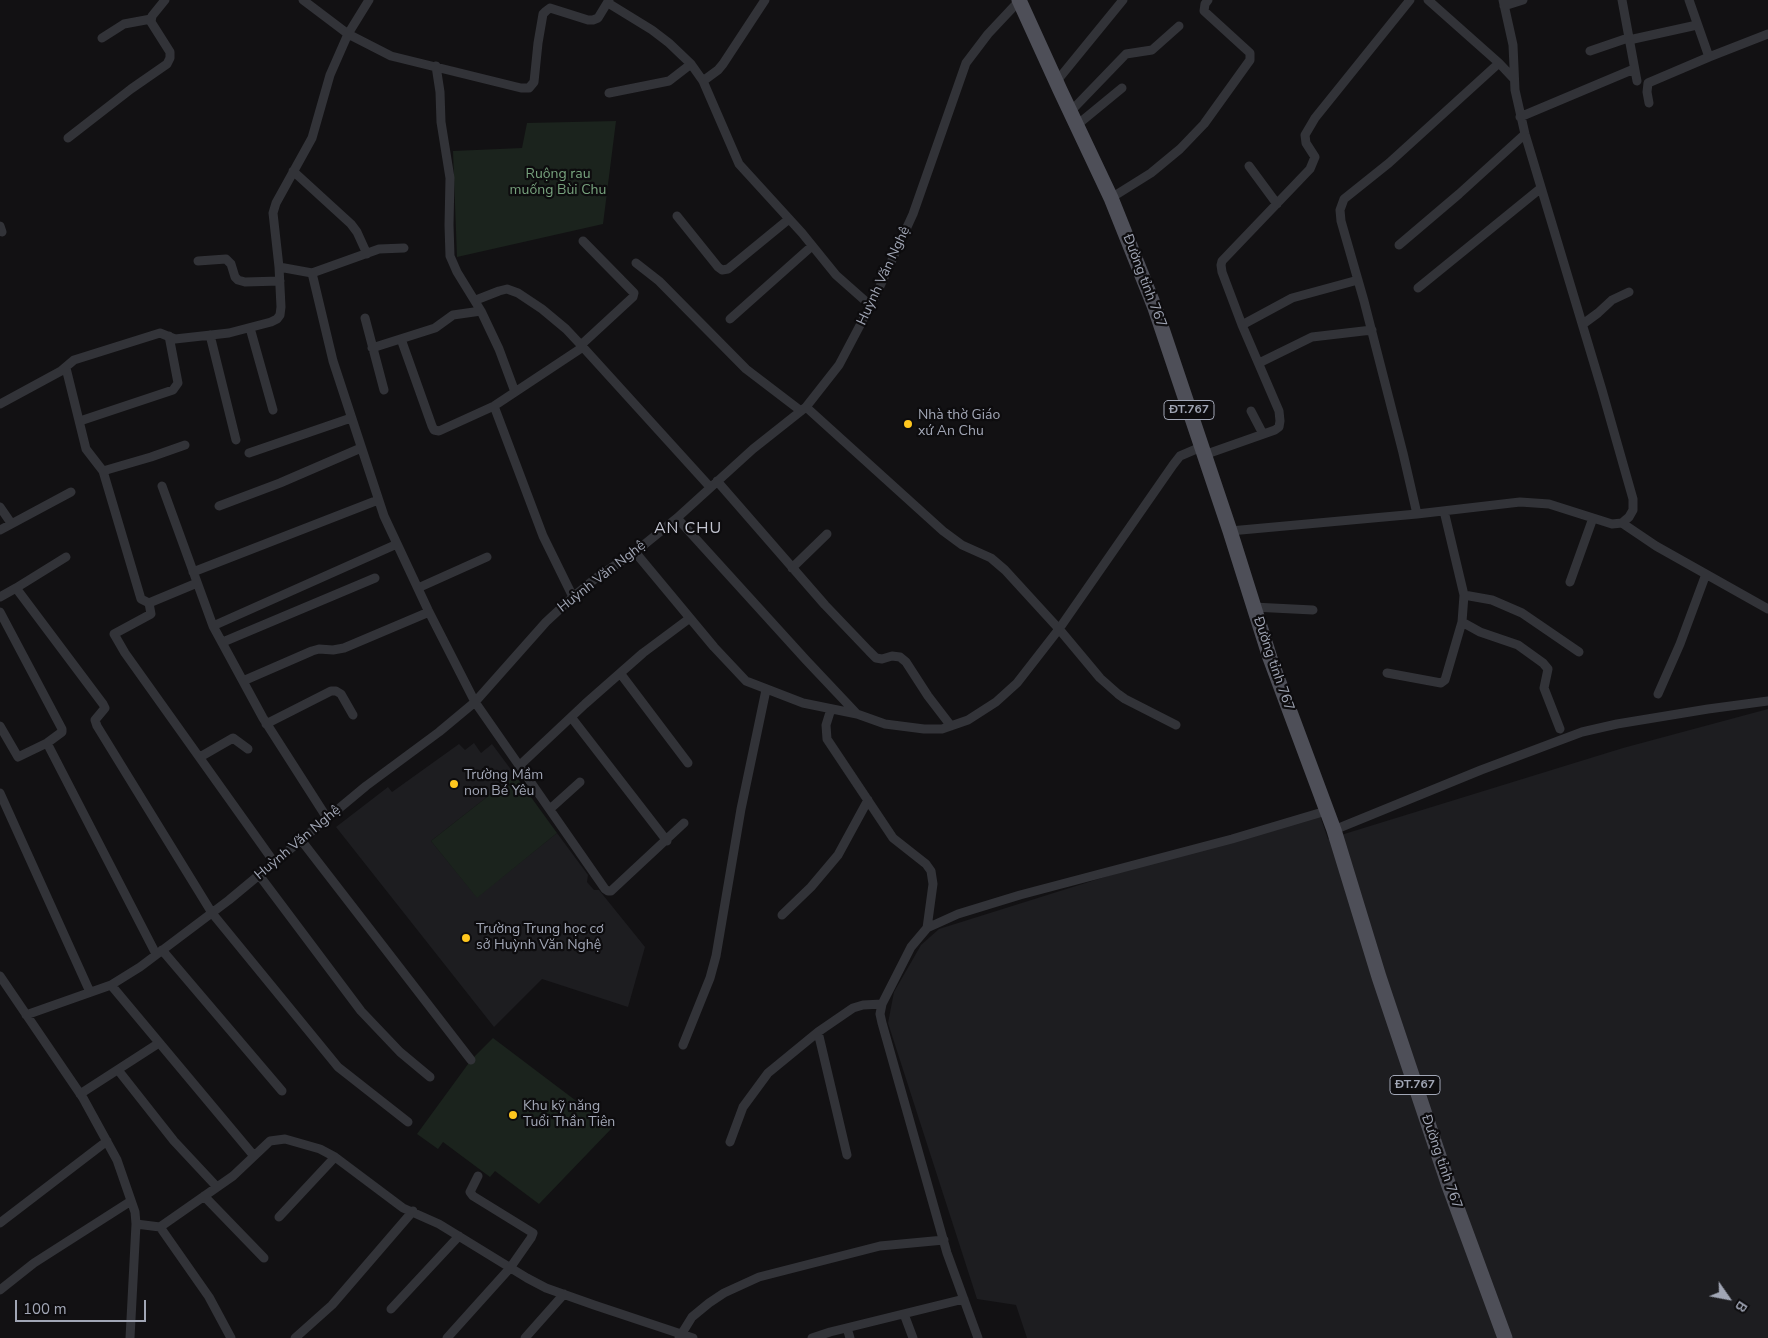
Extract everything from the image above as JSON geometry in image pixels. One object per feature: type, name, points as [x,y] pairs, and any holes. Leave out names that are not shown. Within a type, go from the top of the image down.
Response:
[{"type":"main road","name":"Đường tỉnh 767","points":[[1019,0],[1111,198],[1155,308],[1230,531],[1270,658],[1334,830],[1390,1012],[1505,1338]]},
{"type":"street","points":[[102,38],[124,24],[151,19],[165,0]]},
{"type":"street","points":[[303,0],[348,34],[391,56],[512,87],[529,88],[534,82],[538,43],[543,14],[546,10],[550,8],[593,20],[598,18],[608,1],[658,34],[691,64],[704,81],[739,164],[836,275],[871,306]]},
{"type":"street","points":[[0,404],[66,368],[74,360],[160,333],[180,338],[229,334],[271,322],[280,315],[280,281],[273,213],[276,203],[312,138],[330,75],[348,34],[369,0]]},
{"type":"street","points":[[704,81],[723,64],[765,0]]},
{"type":"street","name":"Huỳnh Văn Nghệ","points":[[26,1015],[111,985],[140,967],[212,913],[327,818],[475,702],[546,622],[573,597],[596,578],[635,552],[677,518],[713,484],[803,409],[839,365],[871,306],[913,214],[966,63],[1019,0]]},
{"type":"street","points":[[1056,82],[1123,0]]},
{"type":"street","points":[[1111,198],[1151,173],[1180,149],[1204,124],[1250,60],[1250,53],[1204,11],[1204,4],[1208,0]]},
{"type":"street","points":[[635,552],[741,677],[766,690],[803,703],[857,714],[885,724],[924,730],[942,729],[968,720],[996,702],[1017,683],[1059,629],[1180,456],[1263,434],[1279,427],[1279,411],[1242,325],[1221,265],[1222,260],[1310,169],[1315,157],[1306,143],[1305,135],[1315,118],[1410,0]]},
{"type":"street","points":[[1428,0],[1499,63],[1514,79]]},
{"type":"street","points":[[1230,531],[1417,514],[1520,502],[1549,504],[1612,524],[1622,523],[1633,510],[1633,499],[1520,117],[1515,90],[1513,45],[1503,3],[1523,0]]},
{"type":"street","points":[[1622,0],[1637,81]]},
{"type":"street","points":[[1689,0],[1709,57]]},
{"type":"street","points":[[68,138],[131,89],[167,64],[170,52],[155,30],[151,19]]},
{"type":"street","points":[[1590,51],[1628,39],[1698,25]]},
{"type":"street","points":[[1071,111],[1126,54],[1152,50],[1179,26]]},
{"type":"street","points":[[1649,103],[1648,83],[1768,34]]},
{"type":"street","points":[[1417,514],[1372,330],[1341,220],[1340,210],[1344,199],[1389,163],[1499,63]]},
{"type":"street","points":[[609,94],[669,81],[691,64]]},
{"type":"street","points":[[436,66],[440,92],[441,122],[450,178],[450,256],[457,272],[482,311],[515,392]]},
{"type":"street","points":[[1520,117],[1634,70]]},
{"type":"street","points":[[1077,125],[1122,88]]},
{"type":"street","points":[[1399,246],[1524,134]]},
{"type":"street","points":[[1249,166],[1277,204]]},
{"type":"street","points":[[293,171],[351,224],[357,232],[366,254]]},
{"type":"street","points":[[1418,288],[1542,188]]},
{"type":"street","points":[[677,216],[722,270],[728,269],[789,219]]},
{"type":"street","points":[[402,339],[434,430],[439,431],[494,406],[582,346],[634,297],[634,293],[583,241]]},
{"type":"street","points":[[730,319],[812,246]]},
{"type":"street","points":[[279,268],[312,273],[379,249],[404,248]]},
{"type":"street","points":[[198,261],[226,259],[231,264],[235,277],[245,282],[280,281]]},
{"type":"street","points":[[636,263],[658,281],[746,369],[803,409],[943,531],[962,545],[991,558],[1005,570],[1059,629],[1100,678],[1118,694],[1176,725]]},
{"type":"street","points":[[312,273],[332,360],[384,516],[429,612],[475,702],[608,891],[611,891],[684,823]]},
{"type":"street","points":[[1242,325],[1292,298],[1358,280]]},
{"type":"street","points":[[476,300],[507,289],[518,293],[542,309],[582,346],[876,658],[900,657],[906,662],[928,696],[951,726]]},
{"type":"street","points":[[1582,324],[1612,300],[1629,292]]},
{"type":"street","points":[[372,348],[435,328],[453,315],[482,311]]},
{"type":"street","points":[[365,318],[384,390]]},
{"type":"street","points":[[250,328],[273,410]]},
{"type":"street","points":[[1259,364],[1312,337],[1372,330]]},
{"type":"street","points":[[80,422],[173,390],[178,382],[170,336]]},
{"type":"street","points":[[210,336],[236,440]]},
{"type":"street","points":[[66,368],[86,449],[102,471],[141,600],[149,603],[198,583]]},
{"type":"street","points":[[494,406],[543,536],[573,597]]},
{"type":"street","points":[[1251,411],[1263,434]]},
{"type":"street","points":[[249,453],[351,418]]},
{"type":"street","points":[[102,471],[151,458],[185,446]]},
{"type":"street","points":[[218,506],[280,483],[361,448]]},
{"type":"street","points":[[162,486],[213,626],[266,724],[327,818]]},
{"type":"street","points":[[0,530],[71,492]]},
{"type":"street","points":[[193,572],[378,500]]},
{"type":"street","points":[[0,507],[11,523]]},
{"type":"street","points":[[1386,673],[1443,682],[1462,622],[1464,595],[1444,511]]},
{"type":"street","points":[[677,518],[857,714]]},
{"type":"street","points":[[1570,582],[1593,518]]},
{"type":"street","points":[[1622,523],[1656,546],[1768,609]]},
{"type":"street","points":[[792,568],[827,534]]},
{"type":"street","points":[[213,626],[397,544]]},
{"type":"street","points":[[0,597],[66,557]]},
{"type":"street","points":[[418,588],[487,557]]},
{"type":"street","points":[[1658,694],[1680,644],[1706,574]]},
{"type":"street","points":[[223,642],[375,578]]},
{"type":"street","points":[[16,588],[105,708],[95,720],[97,726],[212,913],[338,1067],[408,1122]]},
{"type":"street","points":[[1464,595],[1492,600],[1522,613],[1579,652]]},
{"type":"street","points":[[149,603],[151,614],[114,634],[125,653],[274,862]]},
{"type":"street","points":[[1253,607],[1313,610]]},
{"type":"street","points":[[0,612],[62,728],[62,732],[47,743],[18,757],[0,726]]},
{"type":"street","points":[[243,681],[312,651],[344,648],[429,612]]},
{"type":"street","points":[[519,766],[643,653],[690,618]]},
{"type":"street","points":[[1462,622],[1480,632],[1518,645],[1543,663],[1548,669],[1544,688],[1560,729]]},
{"type":"street","points":[[620,673],[688,763]]},
{"type":"street","points":[[683,1045],[710,978],[716,956],[741,809],[766,690]]},
{"type":"street","points":[[266,724],[331,691],[341,694],[353,715]]},
{"type":"street","points":[[1334,830],[1481,770],[1582,732],[1618,724],[1768,701]]},
{"type":"street","points":[[831,710],[826,725],[827,740],[893,838],[926,864],[930,871],[933,884],[927,928]]},
{"type":"street","points":[[571,717],[666,841]]},
{"type":"street","points":[[200,757],[232,738],[248,748]]},
{"type":"street","points":[[47,743],[159,952],[282,1091]]},
{"type":"street","points":[[550,809],[580,782]]},
{"type":"street","points":[[0,793],[90,992]]},
{"type":"street","points":[[782,915],[811,887],[838,855],[868,800]]},
{"type":"street","points":[[978,1338],[944,1240],[880,1014],[882,1004],[911,947],[927,928],[958,914],[1232,839],[1326,811]]},
{"type":"street","points":[[301,840],[470,1060]]},
{"type":"street","points":[[259,875],[361,1011],[400,1052],[430,1077]]},
{"type":"street","points":[[0,976],[80,1094],[117,1160],[135,1212],[136,1224],[130,1338]]},
{"type":"street","points":[[111,985],[254,1156]]},
{"type":"street","points":[[730,1142],[741,1111],[765,1077],[818,1032],[853,1008],[863,1005],[882,1004]]},
{"type":"street","points":[[818,1032],[848,1155]]},
{"type":"street","points":[[80,1094],[159,1043]]},
{"type":"street","points":[[118,1070],[174,1141],[217,1188]]},
{"type":"street","points":[[136,1224],[160,1227],[233,1176],[270,1142],[285,1139],[320,1149],[335,1157],[403,1208],[413,1211],[459,1236],[546,1288],[679,1336],[693,1338]]},
{"type":"street","points":[[0,1223],[106,1141]]},
{"type":"street","points":[[279,1217],[335,1157]]},
{"type":"street","points":[[447,1338],[510,1268],[532,1234],[473,1196],[470,1192],[478,1176]]},
{"type":"street","points":[[204,1196],[264,1258]]},
{"type":"street","points":[[0,1290],[34,1263],[131,1201]]},
{"type":"street","points":[[295,1338],[332,1305],[413,1211]]},
{"type":"street","points":[[160,1227],[209,1297],[231,1338]]},
{"type":"street","points":[[391,1309],[459,1236]]},
{"type":"street","points":[[679,1336],[692,1317],[709,1303],[724,1293],[759,1277],[880,1246],[944,1240]]},
{"type":"street","points":[[525,1338],[564,1294]]},
{"type":"street","points":[[812,1338],[964,1299]]},
{"type":"street","points":[[904,1314],[913,1338]]},
{"type":"street","points":[[847,1328],[850,1338]]},
{"type":"shaded area","points":[[1768,709],[1768,1338],[1027,1338],[1016,1305],[977,1299],[888,1023],[894,992],[921,945],[939,929],[1318,810],[1328,839],[1623,748]]},
{"type":"shaded area","points":[[474,743],[481,753],[492,744],[515,775],[431,841],[477,897],[557,833],[588,875],[587,882],[594,890],[599,890],[645,947],[628,1007],[542,979],[494,1027],[336,827],[388,787],[392,792],[459,744],[465,750]]},
{"type":"green space","name":"Ruộng rau muống Bùi Chu","points":[[616,121],[603,224],[457,257],[453,151],[522,148],[527,123]]},
{"type":"green space","points":[[515,775],[557,833],[477,898],[431,841]]},
{"type":"green space","name":"Khu kỹ năng Tuổi Thần Tiên","points":[[493,1038],[612,1128],[539,1204],[495,1171],[490,1177],[443,1142],[438,1149],[417,1134],[471,1060]]},
{"type":"place","name":"Nhà thờ Giáo xứ An Chu","points":[[908,424]]},
{"type":"place","name":"Trường Mầm non Bé Yêu","points":[[454,784]]},
{"type":"place","name":"Trường Trung học cơ sở Huỳnh Văn Nghệ","points":[[466,938]]},
{"type":"place","name":"Khu kỹ năng Tuổi Thần Tiên","points":[[513,1115]]},
{"type":"district","name":"AN CHU","points":[[688,529]]}]
